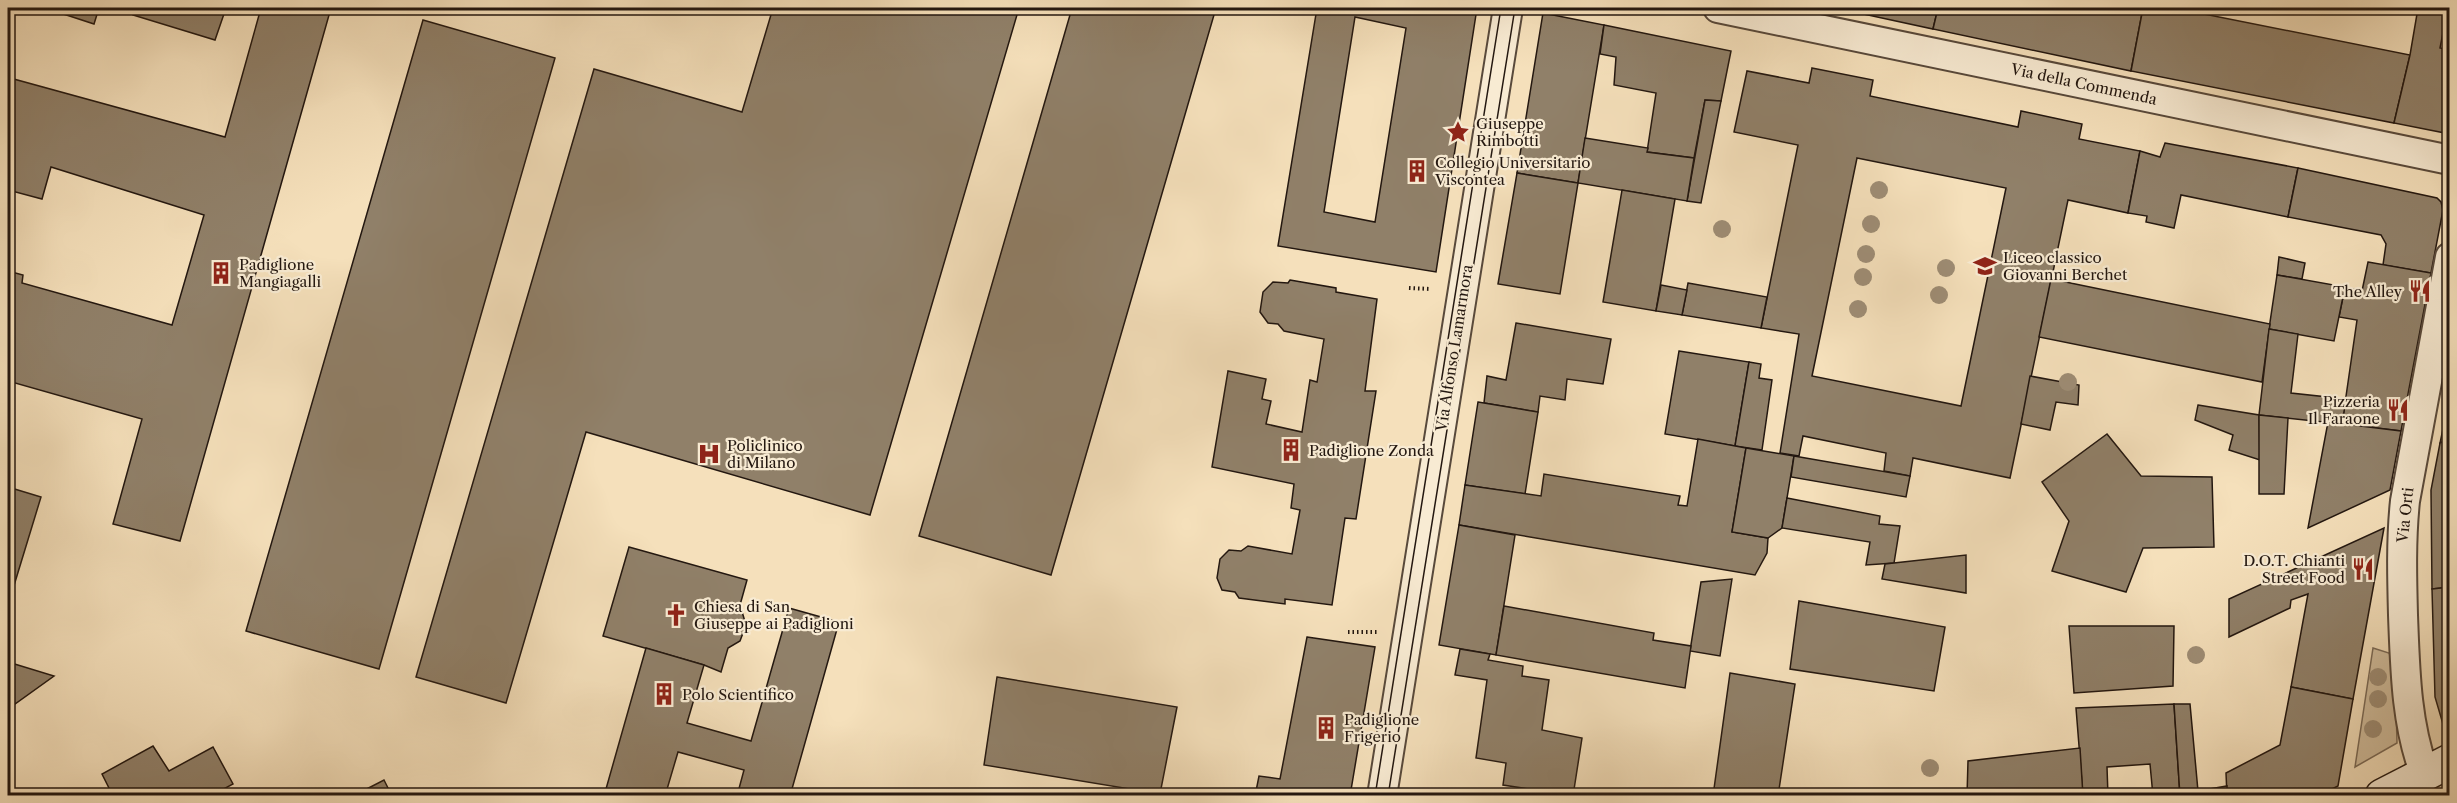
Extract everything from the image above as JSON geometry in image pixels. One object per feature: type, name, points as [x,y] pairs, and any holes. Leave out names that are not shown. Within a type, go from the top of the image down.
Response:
[{"type":"street","name":"Via Alfonso Lamarmora","points":[[1382,795],[1508,8]]},
{"type":"street","name":"Via della Commenda","points":[[1718,8],[2450,160]]},
{"type":"street","name":"Via Orti","points":[[2437,768],[2416,752],[2405,670],[2401,536],[2405,501],[2450,257]]},
{"type":"street","points":[[2382,795],[2437,768]]},
{"type":"path","points":[[1409,288],[1441,289]]},
{"type":"path","points":[[1348,632],[1387,633]]},
{"type":"shaded area","points":[[2373,648],[2389,653],[2395,666],[2397,743],[2355,767]]},
{"type":"building","points":[[45,8],[99,8],[94,24]]},
{"type":"building","points":[[135,8],[226,8],[215,40],[133,15]]},
{"type":"building","name":"Padiglione Mangiagalli","points":[[261,8],[331,8],[180,541],[113,524],[142,419],[8,381],[8,271],[23,275],[22,283],[172,325],[204,215],[51,167],[42,199],[8,190],[8,86],[10,78],[225,137]]},
{"type":"building","points":[[773,8],[1019,8],[870,515],[586,432],[506,703],[416,677],[594,69],[742,112]]},
{"type":"building","points":[[1072,8],[1216,8],[1051,575],[919,536]]},
{"type":"building","name":"Collegio Universitario Viscontea","points":[[1317,8],[1477,8],[1436,272],[1278,246]],"holes":[[[1355,17],[1406,28],[1375,222],[1324,212]]]},
{"type":"building","points":[[1840,8],[1938,8],[1933,29]]},
{"type":"building","points":[[1938,8],[2143,8],[2131,71],[1933,29]]},
{"type":"building","points":[[2143,8],[2174,8],[2410,55],[2394,123],[2131,71]]},
{"type":"building","points":[[2418,8],[2448,8],[2440,48],[2450,50],[2450,134],[2394,123]]},
{"type":"building","points":[[1543,13],[1604,25],[1578,183],[1517,173]]},
{"type":"building","points":[[423,20],[555,58],[379,669],[246,631]]},
{"type":"building","points":[[1604,25],[1731,51],[1721,101],[1705,100],[1694,158],[1647,152],[1656,93],[1614,85],[1616,57],[1600,54]]},
{"type":"building","points":[[1812,68],[1873,80],[1870,96],[2018,127],[2021,111],[2082,124],[2079,139],[2140,151],[2128,213],[2068,200],[2010,478],[1913,458],[1910,476],[1884,471],[1886,453],[1803,436],[1799,456],[1780,453],[1799,334],[1761,328],[1798,145],[1734,132],[1747,71],[1809,83]],"holes":[[[1857,158],[2006,188],[1961,406],[1812,376]]]},
{"type":"building","points":[[1705,100],[1721,101],[1701,203],[1687,201]]},
{"type":"building","points":[[1585,138],[1648,148],[1647,152],[1694,158],[1687,201],[1578,183]]},
{"type":"building","points":[[2165,143],[2298,168],[2288,217],[2181,195],[2174,228],[2146,222],[2147,216],[2128,213],[2140,151],[2160,157]]},
{"type":"building","points":[[2298,168],[2437,198],[2443,210],[2431,273],[2383,265],[2386,244],[2381,235],[2288,217]]},
{"type":"building","points":[[1517,173],[1578,183],[1560,294],[1498,284]]},
{"type":"building","points":[[1622,190],[1675,199],[1656,311],[1603,302]]},
{"type":"building","points":[[2279,257],[2305,263],[2302,279],[2277,275]]},
{"type":"building","points":[[2368,262],[2431,273],[2401,431],[2342,424],[2357,320],[2339,317],[2345,287],[2362,291]]},
{"type":"building","points":[[2277,275],[2345,287],[2334,341],[2269,329]]},
{"type":"building","points":[[2051,279],[2270,324],[2262,382],[2039,337]]},
{"type":"building","name":"Padiglione Zonda","points":[[1290,280],[1336,288],[1336,292],[1377,299],[1365,391],[1376,391],[1356,519],[1345,518],[1332,605],[1285,599],[1285,604],[1239,598],[1235,592],[1222,590],[1217,578],[1220,559],[1229,550],[1241,551],[1248,546],[1292,554],[1300,510],[1291,508],[1294,484],[1212,467],[1228,371],[1266,379],[1262,399],[1271,401],[1266,424],[1302,432],[1310,380],[1317,382],[1324,339],[1284,331],[1278,324],[1268,323],[1260,312],[1263,292],[1273,282],[1288,283]]},
{"type":"building","points":[[1688,283],[1767,297],[1761,328],[1682,315]]},
{"type":"building","points":[[1661,285],[1687,290],[1682,315],[1656,311]]},
{"type":"building","points":[[1516,323],[1611,339],[1603,384],[1567,379],[1565,400],[1540,396],[1538,412],[1484,403],[1487,376],[1506,380]]},
{"type":"building","points":[[2269,329],[2298,334],[2291,393],[2346,399],[2342,424],[2259,415]]},
{"type":"building","points":[[1679,351],[1749,362],[1735,446],[1665,434]]},
{"type":"building","points":[[1749,362],[1761,364],[1759,378],[1772,380],[1762,450],[1735,446]]},
{"type":"building","points":[[2030,376],[2079,385],[2078,405],[2056,402],[2050,430],[2021,424]]},
{"type":"building","points":[[2450,390],[2450,439],[2440,443],[2443,429]]},
{"type":"building","points":[[1478,402],[1538,412],[1525,494],[1465,485]]},
{"type":"building","points":[[2198,405],[2259,415],[2260,460],[2229,450],[2233,435],[2195,420]]},
{"type":"building","points":[[2259,415],[2288,418],[2284,494],[2259,494]]},
{"type":"building","points":[[2328,422],[2401,431],[2390,490],[2308,528]]},
{"type":"building","points":[[2107,434],[2141,476],[2212,477],[2214,547],[2143,548],[2126,592],[2052,571],[2069,521],[2042,482]]},
{"type":"building","points":[[1698,439],[1746,448],[1732,532],[1768,538],[1767,553],[1755,575],[1459,525],[1465,485],[1541,496],[1544,474],[1680,496],[1678,505],[1687,506]]},
{"type":"building","points":[[2450,439],[2450,587],[2432,589],[2431,490],[2440,443]]},
{"type":"building","points":[[1746,448],[1794,456],[1782,528],[1768,538],[1732,532]]},
{"type":"building","points":[[1794,456],[1910,476],[1906,497],[1791,477]]},
{"type":"building","points":[[8,487],[41,497],[12,592],[8,591]]},
{"type":"building","points":[[1787,498],[1880,516],[1879,524],[1900,526],[1894,563],[1866,565],[1870,542],[1782,528]]},
{"type":"building","points":[[1459,525],[1515,535],[1496,655],[1439,645]]},
{"type":"building","points":[[2384,528],[2353,699],[2291,687],[2308,594],[2291,600],[2290,608],[2229,637],[2229,599]]},
{"type":"building","name":"Chiesa di San Giuseppe ai Padiglioni","points":[[629,547],[747,580],[740,605],[746,625],[740,641],[728,648],[721,672],[603,636]]},
{"type":"building","points":[[1966,555],[1966,593],[1882,579],[1885,564]]},
{"type":"building","points":[[1732,579],[1720,656],[1690,651],[1701,582]]},
{"type":"building","points":[[2450,587],[2450,729],[2445,731],[2435,697],[2432,589]]},
{"type":"building","points":[[1799,601],[1945,627],[1934,691],[1790,669]]},
{"type":"building","points":[[1504,606],[1654,633],[1653,640],[1691,646],[1685,688],[1496,655]]},
{"type":"building","name":"Polo Scientifico","points":[[789,608],[839,622],[790,796],[737,796],[744,770],[678,752],[665,796],[604,796],[646,648],[704,665],[687,723],[751,741]]},
{"type":"building","points":[[2069,626],[2174,626],[2173,686],[2074,693]]},
{"type":"building","name":"Padiglione Frigerio","points":[[1307,637],[1375,647],[1350,796],[1255,796],[1259,776],[1280,779]]},
{"type":"building","points":[[1460,649],[1490,654],[1488,660],[1523,666],[1522,676],[1549,680],[1542,730],[1582,738],[1573,796],[1503,785],[1506,763],[1476,758],[1487,680],[1455,675]]},
{"type":"building","points":[[8,662],[54,676],[8,709]]},
{"type":"building","points":[[1730,673],[1795,684],[1778,796],[1713,796]]},
{"type":"building","points":[[997,677],[1177,707],[1160,794],[984,765]]},
{"type":"building","points":[[2291,687],[2353,699],[2338,786],[2318,796],[2227,796],[2226,773],[2280,745]]},
{"type":"building","points":[[2174,704],[2180,796],[2153,796],[2150,764],[2107,767],[2108,796],[2083,796],[2076,708]]},
{"type":"building","points":[[2174,704],[2190,704],[2198,791],[2227,786],[2227,796],[2180,796]]},
{"type":"building","points":[[153,746],[169,771],[213,747],[233,784],[211,796],[113,796],[102,774]]},
{"type":"building","points":[[2080,748],[2083,796],[1967,796],[1968,761]]},
{"type":"building","points":[[384,780],[392,796],[353,796]]},
{"type":"tram line","points":[[1375,796],[1501,8]]},
{"type":"tram line","points":[[1388,796],[1515,8]]},
{"type":"place","name":"Giuseppe Rimbotti","points":[[1458,132]]},
{"type":"place","name":"Collegio Universitario Viscontea","points":[[1417,171]]},
{"type":"place","name":"Liceo classico Giovanni Berchet","points":[[1985,266]]},
{"type":"place","name":"Padiglione Mangiagalli","points":[[221,273]]},
{"type":"place","name":"The Alley","points":[[2420,291]]},
{"type":"place","name":"Pizzeria Il Faraone","points":[[2398,410]]},
{"type":"place","name":"Padiglione Zonda","points":[[1291,450]]},
{"type":"place","name":"Policlinico di Milano","points":[[709,454]]},
{"type":"place","name":"D.O.T. Chianti Street Food","points":[[2363,569]]},
{"type":"place","name":"Chiesa di San Giuseppe ai Padiglioni","points":[[676,615]]},
{"type":"place","name":"Polo Scientifico","points":[[664,694]]},
{"type":"place","name":"Padiglione Frigerio","points":[[1326,728]]}]
